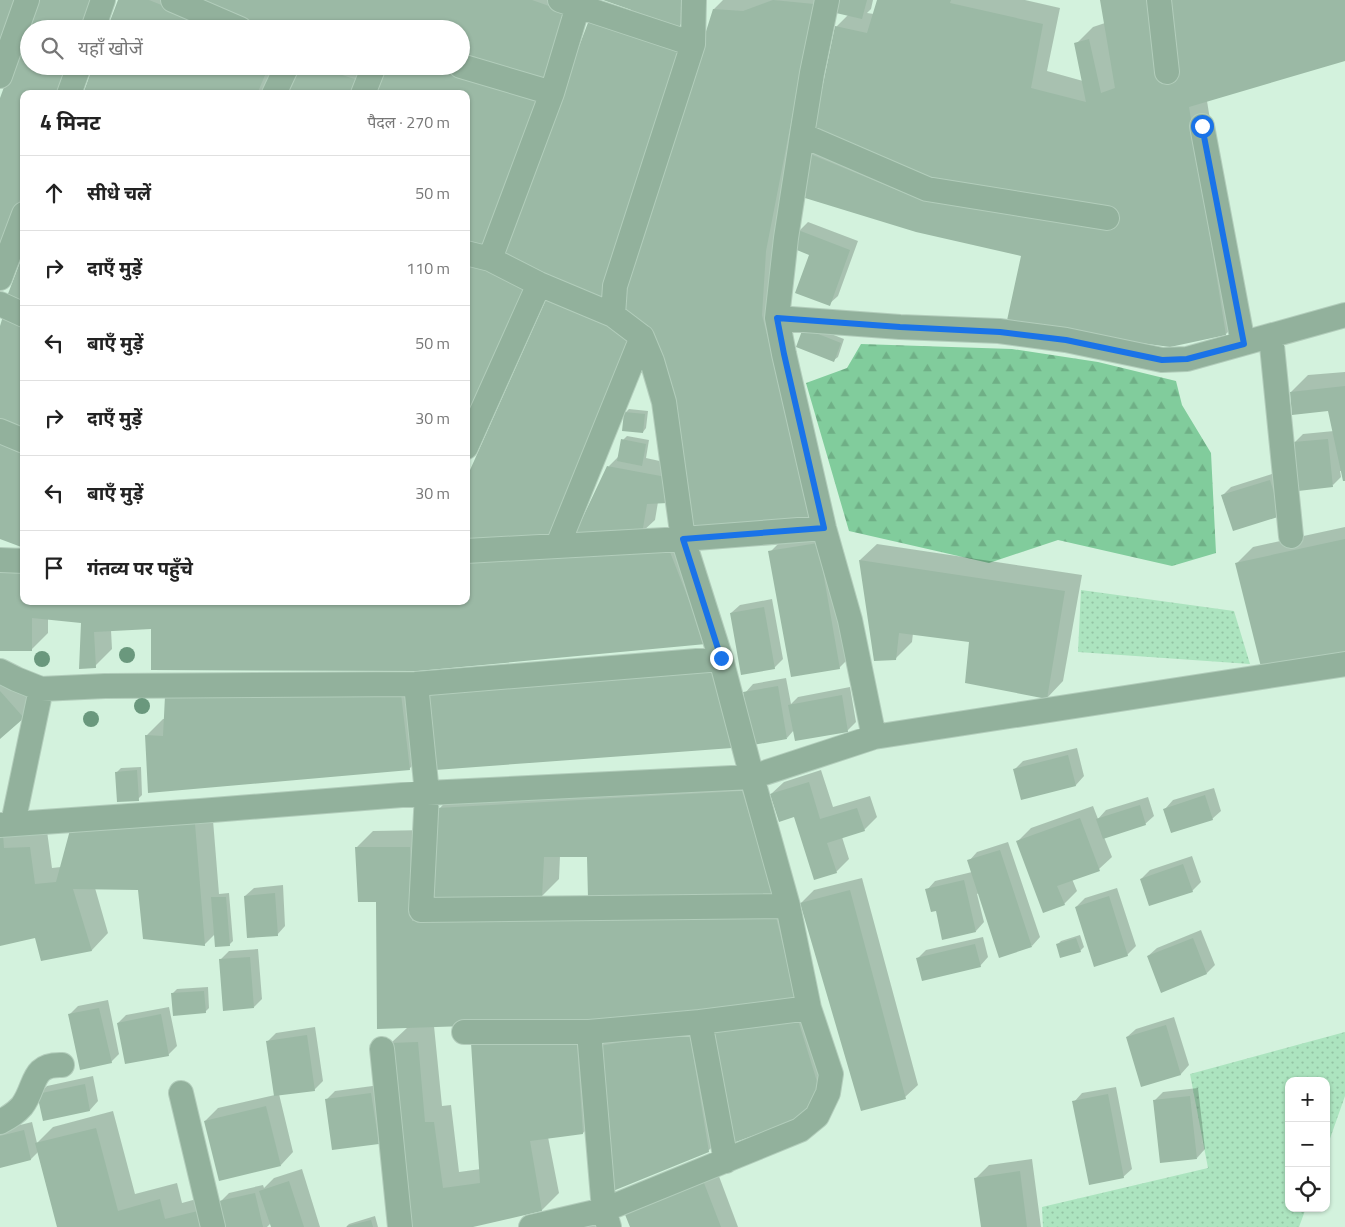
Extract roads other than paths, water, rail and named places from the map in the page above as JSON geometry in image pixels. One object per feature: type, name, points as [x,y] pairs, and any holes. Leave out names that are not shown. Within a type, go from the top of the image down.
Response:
[{"type":"street","points":[[0,76],[26,0]]},
{"type":"street","points":[[96,20],[103,0]]},
{"type":"street","points":[[174,0],[220,20]]},
{"type":"street","points":[[613,315],[615,286],[694,44],[694,0]]},
{"type":"street","points":[[827,0],[802,135],[786,238],[777,318],[824,528],[850,620],[874,737]]},
{"type":"street","points":[[1159,0],[1167,72]]},
{"type":"street","points":[[490,258],[552,93],[569,3],[694,44]]},
{"type":"street","points":[[470,69],[552,93]]},
{"type":"street","points":[[70,90],[75,75]]},
{"type":"street","points":[[276,90],[283,75]]},
{"type":"street","points":[[365,90],[370,75]]},
{"type":"street","points":[[1202,126],[1244,344]]},
{"type":"street","points":[[802,135],[927,189],[1107,218]]},
{"type":"street","points":[[0,278],[20,225]]},
{"type":"street","points":[[470,254],[490,258],[539,284],[613,315],[642,337],[652,361],[664,402],[683,539],[721,658],[788,906],[809,1008],[831,1074],[828,1093],[817,1116],[800,1130],[726,1161],[606,1219],[531,1227]]},
{"type":"street","points":[[470,438],[539,284]]},
{"type":"street","points":[[0,304],[20,313]]},
{"type":"street","points":[[777,318],[1000,332],[1066,340],[1162,360],[1187,359],[1345,315]]},
{"type":"street","points":[[1271,336],[1291,536]]},
{"type":"street","points":[[558,545],[642,337]]},
{"type":"street","points":[[0,431],[20,439]]},
{"type":"street","points":[[470,551],[683,539],[824,528]]},
{"type":"street","points":[[0,560],[20,561]]},
{"type":"street","points":[[0,671],[41,689],[106,686],[416,684],[721,658]]},
{"type":"street","points":[[41,689],[6,824],[427,793],[752,777],[874,737],[1345,664]]},
{"type":"street","points":[[416,684],[427,793],[421,910],[788,906]]},
{"type":"street","points":[[464,1032],[589,1032],[700,1022],[809,1008]]},
{"type":"street","points":[[700,1022],[726,1161]]},
{"type":"street","points":[[589,1032],[606,1219]]},
{"type":"street","points":[[382,1048],[400,1227]]},
{"type":"street","points":[[0,1122],[10,1118],[22,1106],[41,1070],[51,1065],[62,1065]]},
{"type":"street","points":[[181,1093],[213,1227]]}]
